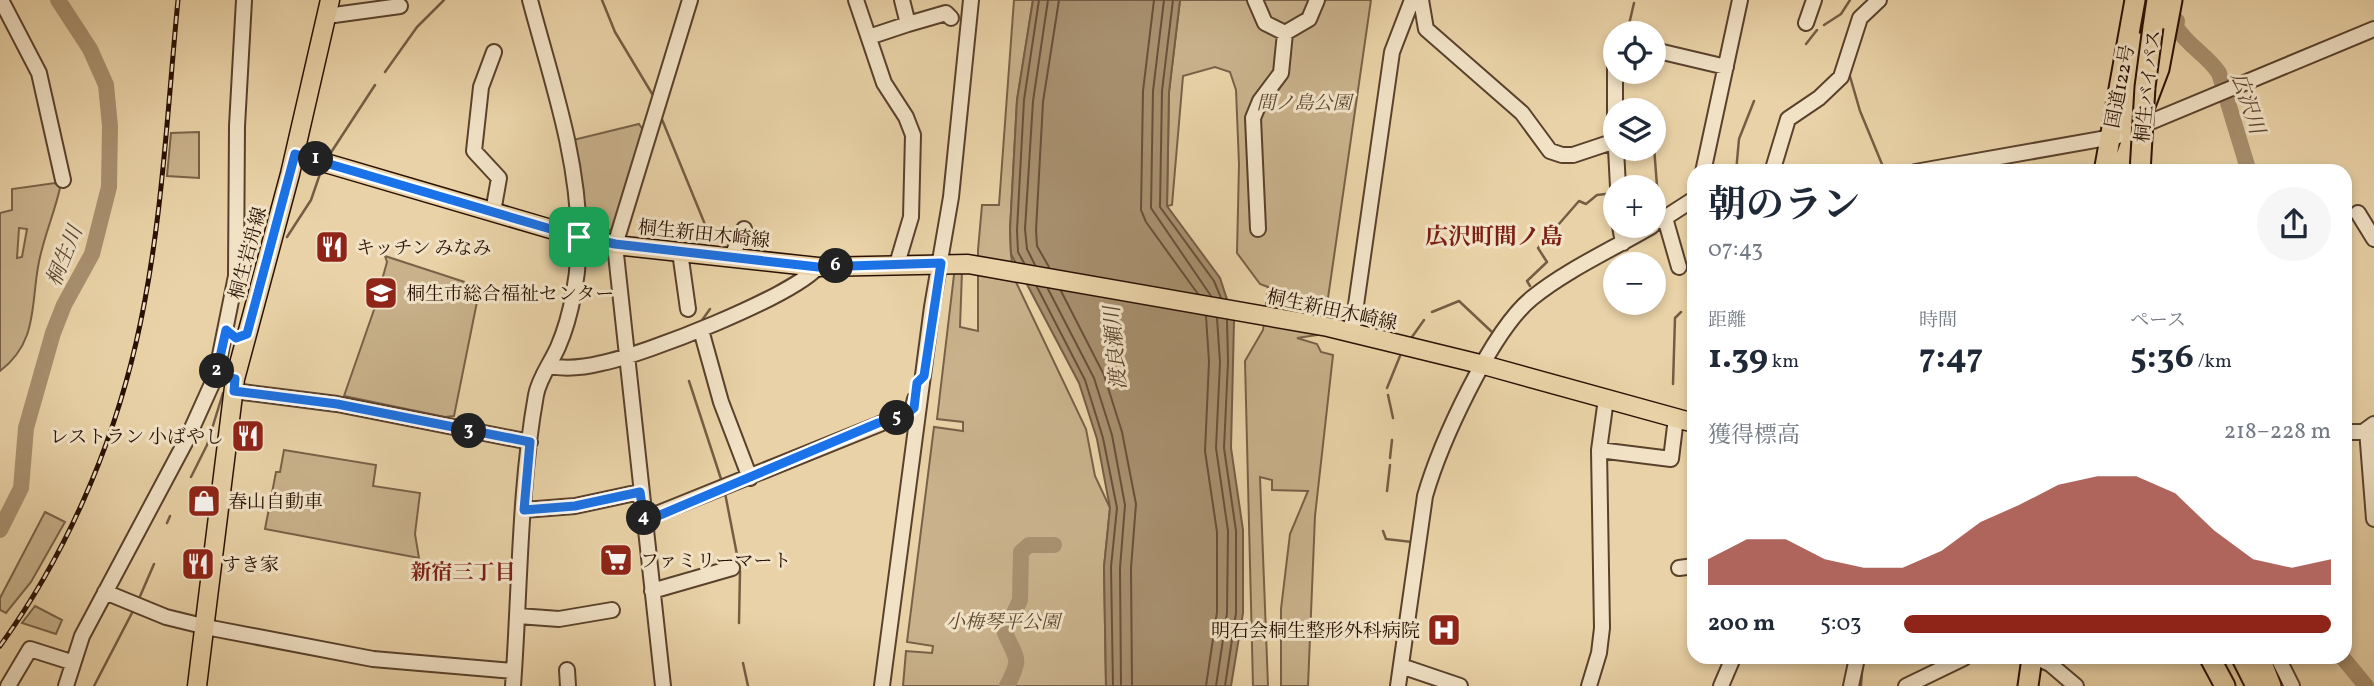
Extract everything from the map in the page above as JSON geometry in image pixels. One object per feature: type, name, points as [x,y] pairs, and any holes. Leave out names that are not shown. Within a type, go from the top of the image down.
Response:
[{"type":"highway","name":"国道122号","points":[[2107,164],[2109,139],[2134,0]]},
{"type":"highway","name":"桐生バイパス","points":[[2140,164],[2146,0]]},
{"type":"highway","name":"桐生バイパス","points":[[2129,164],[2147,26],[2157,0]]},
{"type":"highway","name":"国道122号","points":[[2123,164],[2159,69],[2172,0]]},
{"type":"highway","points":[[2110,164],[2117,147],[2136,128],[2144,139],[2146,164]]},
{"type":"highway","points":[[2028,686],[2031,664]]},
{"type":"highway","points":[[2213,664],[2225,686]]},
{"type":"highway","points":[[2232,664],[2242,686]]},
{"type":"highway","points":[[2245,664],[2256,686]]},
{"type":"highway","points":[[2262,664],[2271,686]]},
{"type":"main road","name":"桐生岩舟線","points":[[197,686],[235,385],[295,154],[329,8]]},
{"type":"main road","name":"桐生新田木崎線","points":[[295,154],[579,237],[615,244],[818,267],[950,263],[1352,332],[1687,421]]},
{"type":"street","points":[[1,0],[39,73],[58,143],[63,180]]},
{"type":"street","points":[[65,686],[71,662],[105,592],[188,437],[216,375],[236,276],[237,126],[243,0]]},
{"type":"street","points":[[105,592],[166,617],[204,627],[373,659],[514,679],[524,510],[536,393],[567,320],[579,237],[577,188],[572,161],[544,43],[530,0]]},
{"type":"street","points":[[663,686],[625,356],[615,244],[690,0]]},
{"type":"street","points":[[856,0],[884,83],[906,117],[913,135],[911,217],[897,264]]},
{"type":"street","points":[[902,0],[908,24]]},
{"type":"street","points":[[882,686],[901,529],[924,376],[950,263],[951,197],[971,0]]},
{"type":"street","points":[[1255,0],[1265,23],[1285,33]]},
{"type":"street","points":[[1285,33],[1309,19],[1317,0]]},
{"type":"street","points":[[1352,332],[1392,52],[1412,0]]},
{"type":"street","points":[[1421,0],[1426,29],[1512,104],[1550,150],[1562,155],[1573,155],[1603,145]]},
{"type":"street","points":[[1705,164],[1740,0]]},
{"type":"street","points":[[1806,23],[1814,0]]},
{"type":"street","points":[[1774,164],[1788,119],[1819,98],[1840,77],[1860,18],[1879,0]]},
{"type":"street","points":[[329,8],[400,6]]},
{"type":"street","points":[[869,37],[946,13],[951,18]]},
{"type":"street","points":[[1962,164],[2109,139],[2374,29]]},
{"type":"street","points":[[1258,229],[1253,118],[1260,101],[1281,73],[1285,33]]},
{"type":"street","points":[[493,212],[499,178],[474,151],[481,87],[494,52]]},
{"type":"street","points":[[1666,53],[1726,67]]},
{"type":"street","points":[[1666,217],[1687,204]]},
{"type":"street","points":[[2358,213],[2374,239]]},
{"type":"street","points":[[731,258],[744,229]]},
{"type":"street","points":[[1622,238],[1623,243]]},
{"type":"street","points":[[1398,686],[1425,496],[1444,446],[1484,365],[1511,321],[1531,298],[1632,238]]},
{"type":"street","points":[[1664,238],[1679,267]]},
{"type":"street","points":[[680,252],[688,309]]},
{"type":"street","points":[[549,366],[603,363],[701,330],[756,305],[818,267]]},
{"type":"street","points":[[226,330],[236,338],[247,334]]},
{"type":"street","points":[[701,330],[719,393],[750,478]]},
{"type":"street","points":[[216,375],[235,385],[530,442]]},
{"type":"street","points":[[644,519],[750,478],[878,423],[910,414],[914,408],[917,383],[924,376]]},
{"type":"street","points":[[1589,686],[1602,628],[1599,450],[1606,399]]},
{"type":"street","points":[[1599,450],[1671,459],[1676,418]]},
{"type":"street","points":[[2352,431],[2370,427],[2374,519]]},
{"type":"street","points":[[524,510],[575,506],[640,492]]},
{"type":"street","points":[[652,591],[732,568]]},
{"type":"street","points":[[518,616],[559,620],[611,610]]},
{"type":"street","points":[[8,686],[30,649],[71,662]]},
{"type":"street","points":[[1722,686],[1730,664]]},
{"type":"street","points":[[1852,686],[1856,664]]},
{"type":"street","points":[[1906,686],[1952,664]]},
{"type":"street","points":[[2050,664],[2076,686]]},
{"type":"street","points":[[2281,664],[2292,686]]},
{"type":"street","points":[[1401,666],[1460,686]]},
{"type":"street","points":[[567,670],[568,686]]},
{"type":"green space","name":"小梅琴平公園","points":[[1014,0],[1033,0],[1017,100],[1010,230],[1014,278],[1086,429],[1095,476],[1110,508],[1104,567],[1106,686],[903,686],[906,651],[932,653],[933,646],[907,642],[934,427],[963,431],[963,422],[937,419],[954,275],[956,270],[962,271],[960,327],[978,331],[978,250],[982,205],[999,205]]},
{"type":"green space","name":"間ノ島公園","points":[[1180,0],[1371,0],[1327,305],[1321,309],[1273,298],[1268,304],[1265,325],[1324,334],[1297,338],[1317,344],[1321,352],[1333,355],[1315,516],[1308,686],[1281,686],[1281,609],[1290,534],[1308,491],[1272,490],[1272,480],[1260,477],[1268,686],[1253,686],[1245,361],[1263,330],[1268,287],[1260,284],[1237,253],[1239,164],[1236,90],[1230,72],[1215,67],[1183,76],[1172,205],[1167,206],[1169,92]]},
{"type":"green space","points":[[639,124],[643,130],[613,228],[603,235],[584,231],[569,141]]},
{"type":"green space","points":[[199,132],[199,178],[167,176],[171,133]]},
{"type":"green space","points":[[55,183],[60,188],[40,257],[33,310],[26,336],[21,349],[0,371],[0,213],[12,210],[12,189]],"holes":[[[19,228],[27,229],[22,257],[17,258]]]},
{"type":"green space","points":[[385,256],[480,287],[454,416],[445,417],[344,396],[384,281],[382,280],[387,262]]},
{"type":"green space","points":[[284,450],[376,465],[373,486],[420,493],[415,534],[419,558],[265,529],[276,472],[280,472]]},
{"type":"green space","points":[[45,512],[65,522],[31,582],[6,613],[0,610],[0,598]]},
{"type":"green space","points":[[35,606],[62,620],[56,634],[22,623]]},
{"type":"water","name":"渡良瀬川","points":[[1033,0],[1180,0],[1169,92],[1167,206],[1220,278],[1234,321],[1231,448],[1243,530],[1243,613],[1231,686],[1106,686],[1104,567],[1110,508],[1097,439],[1079,383],[1011,254],[1017,100]]},
{"type":"waterway","name":"桐生川","points":[[0,530],[21,488],[26,428],[53,333],[64,305],[92,254],[109,187],[110,126],[106,85],[90,49],[58,0]]},
{"type":"waterway","points":[[385,72],[417,27],[444,0]]},
{"type":"waterway","points":[[602,0],[615,32],[654,97]]},
{"type":"waterway","points":[[1824,25],[1841,14],[1850,0]]},
{"type":"waterway","points":[[1630,21],[1634,3]]},
{"type":"waterway","name":"広沢川","points":[[2177,21],[2176,27],[2181,34],[2219,73],[2247,164]]},
{"type":"waterway","points":[[1806,44],[1817,30]]},
{"type":"waterway","points":[[1849,73],[1860,111],[1882,164]]},
{"type":"waterway","points":[[330,154],[375,85]]},
{"type":"waterway","points":[[1737,164],[1739,139],[1754,101]]},
{"type":"waterway","points":[[661,117],[704,222],[710,247]]},
{"type":"waterway","points":[[1655,161],[1656,175]]},
{"type":"waterway","points":[[287,237],[311,200],[321,171]]},
{"type":"waterway","points":[[1530,286],[1527,281],[1547,262],[1538,248],[1579,201],[1586,204],[1597,195],[1603,194]]},
{"type":"waterway","points":[[1432,312],[1459,301],[1492,332]]},
{"type":"waterway","points":[[700,323],[710,309]]},
{"type":"waterway","points":[[1673,384],[1675,318],[1681,312]]},
{"type":"waterway","points":[[1412,337],[1424,320]]},
{"type":"waterway","points":[[1387,388],[1400,356]]},
{"type":"waterway","points":[[689,381],[722,482]]},
{"type":"waterway","points":[[191,477],[207,445],[223,393]]},
{"type":"waterway","points":[[1388,395],[1393,418]]},
{"type":"waterway","points":[[1390,458],[1392,440]]},
{"type":"waterway","points":[[1387,491],[1390,465]]},
{"type":"waterway","points":[[725,493],[739,565]]},
{"type":"waterway","points":[[167,523],[170,516]]},
{"type":"waterway","points":[[1383,531],[1386,539],[1412,542]]},
{"type":"waterway","points":[[1007,686],[1015,669],[1016,659],[1005,633],[1020,600],[1021,552],[1029,545],[1054,545]]},
{"type":"waterway","points":[[138,601],[154,564]]},
{"type":"waterway","points":[[739,623],[740,571]]},
{"type":"waterway","points":[[94,686],[134,609]]},
{"type":"waterway","points":[[743,663],[748,686]]},
{"type":"waterway","points":[[1861,686],[1863,664]]},
{"type":"waterway","name":"広沢川","points":[[2348,664],[2366,686]]},
{"type":"railway","points":[[0,646],[45,576],[65,539],[99,463],[126,383],[152,258],[163,172],[178,0]]},
{"type":"place","name":"キッチン みなみ","points":[[332,247]]},
{"type":"place","name":"桐生市総合福祉センター","points":[[381,293]]},
{"type":"place","name":"レストラン 小ばやし","points":[[248,436]]},
{"type":"place","name":"春山自動車","points":[[204,501]]},
{"type":"place","name":"ファミリーマート","points":[[616,560]]},
{"type":"place","name":"すき家","points":[[198,564]]},
{"type":"place","name":"明石会桐生整形外科病院","points":[[1444,630]]},
{"type":"district","name":"広沢町間ノ島","points":[[1494,236]]},
{"type":"district","name":"新宿三丁目","points":[[463,572]]},
{"type":"route","points":[[295,154],[579,237],[630,246],[818,267],[941,263],[932,307],[924,376],[917,383],[914,408],[910,414],[888,419],[722,490],[653,518],[644,519],[640,492],[575,506],[524,510],[530,442],[337,404],[234,391],[235,379],[216,375],[226,330],[236,338],[247,334],[295,154]]}]
